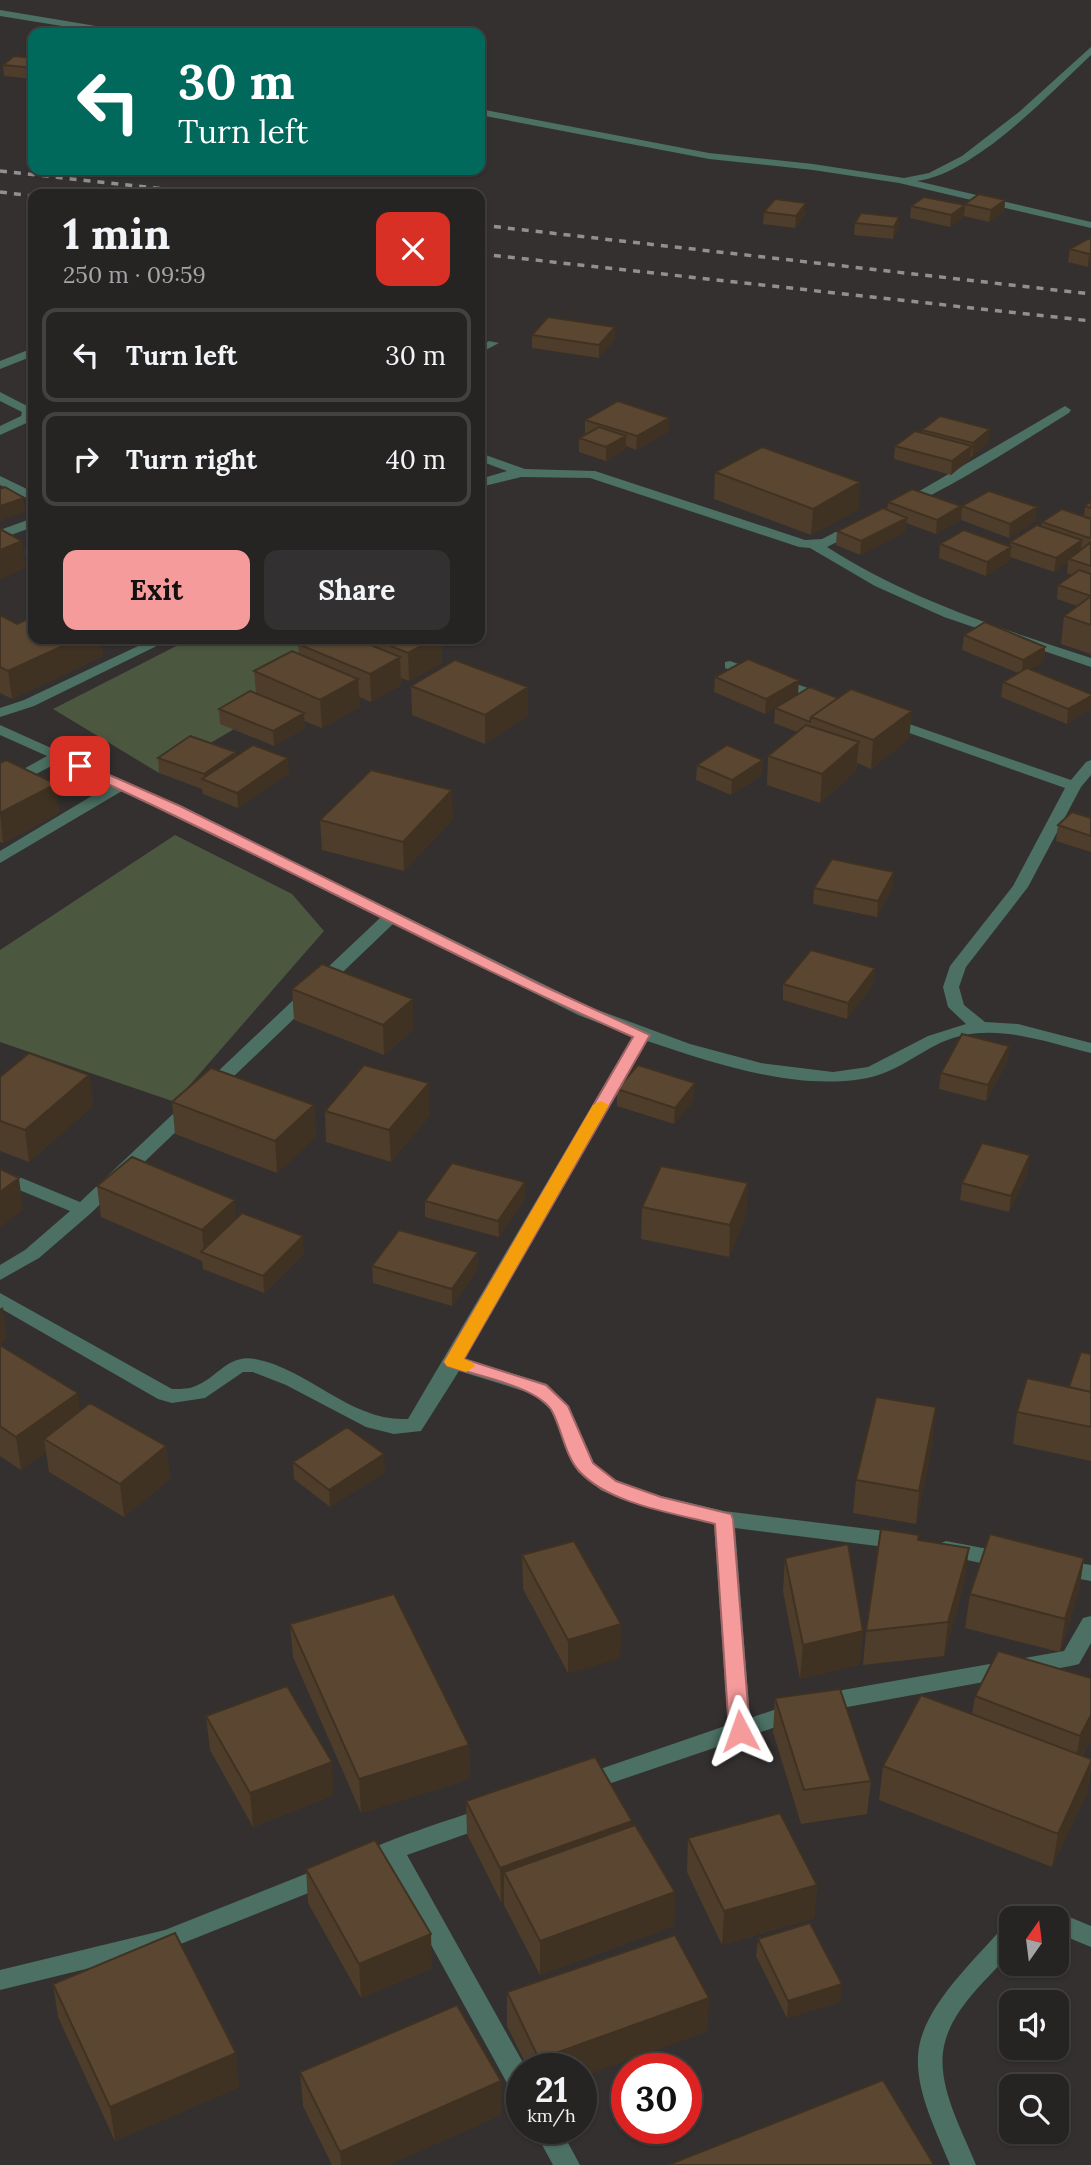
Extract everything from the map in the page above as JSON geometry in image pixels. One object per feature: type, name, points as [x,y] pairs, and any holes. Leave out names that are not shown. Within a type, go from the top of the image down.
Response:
[{"type":"street","points":[[0,13],[90,28]]},
{"type":"street","points":[[899,180],[932,176],[966,158],[1021,114],[1091,50]]},
{"type":"street","points":[[485,113],[592,131],[709,156],[802,165],[899,180],[1091,225]]},
{"type":"street","points":[[485,347],[493,343]]},
{"type":"street","points":[[0,365],[28,354]]},
{"type":"street","points":[[0,396],[28,411],[27,418],[0,431]]},
{"type":"street","points":[[890,510],[947,481],[1065,410]]},
{"type":"street","points":[[485,459],[522,472]]},
{"type":"street","points":[[485,482],[522,472],[591,474],[804,544],[825,543],[867,522]]},
{"type":"street","points":[[0,480],[28,494]]},
{"type":"street","points":[[0,535],[28,524]]},
{"type":"street","points":[[815,545],[881,585],[968,620],[1091,663]]},
{"type":"street","points":[[0,713],[153,644]]},
{"type":"street","points":[[730,665],[832,701]]},
{"type":"street","points":[[870,714],[1074,786]]},
{"type":"street","points":[[0,729],[175,809],[543,992],[642,1035],[708,1055],[780,1071],[828,1076],[863,1074],[898,1062],[944,1035],[979,1026],[1014,1027],[1091,1048]]},
{"type":"street","points":[[0,788],[59,756]]},
{"type":"street","points":[[979,1026],[956,1007],[951,987],[958,966],[1020,887],[1074,786],[1091,765]]},
{"type":"street","points":[[0,858],[121,785]]},
{"type":"street","points":[[0,1274],[32,1254],[83,1210],[391,916]]},
{"type":"street","points":[[0,1299],[144,1383],[172,1396],[193,1395],[216,1385],[234,1367],[250,1364],[276,1372],[376,1424],[396,1430],[414,1426],[642,1035]]},
{"type":"street","points":[[0,1175],[83,1210]]},
{"type":"street","points":[[453,1362],[540,1389],[559,1406],[585,1467],[609,1486],[658,1503],[724,1519],[925,1545],[1091,1573]]},
{"type":"street","points":[[724,1519],[740,1731]]},
{"type":"street","points":[[559,1792],[822,1702],[1071,1658],[1091,1624]]},
{"type":"street","points":[[0,1980],[168,1939],[391,1849],[507,1810]]},
{"type":"street","points":[[391,1849],[506,2057]]},
{"type":"street","points":[[1069,1927],[1091,1937]]},
{"type":"street","points":[[963,2165],[938,2099],[929,2056],[940,2021],[999,1950]]},
{"type":"street","points":[[555,2144],[567,2165]]},
{"type":"green space","points":[[180,644],[379,644],[159,773],[53,709]]},
{"type":"green space","points":[[175,835],[292,894],[324,931],[175,1102],[0,1042],[0,950]]},
{"type":"building","points":[[14,56],[28,57],[28,68],[3,65]]},
{"type":"building","points":[[979,194],[1005,200],[991,210],[965,204]]},
{"type":"building","points":[[924,197],[965,205],[951,215],[911,206]]},
{"type":"building","points":[[775,199],[806,203],[796,216],[764,212]]},
{"type":"building","points":[[861,213],[899,217],[894,227],[855,223]]},
{"type":"building","points":[[1091,239],[1091,253],[1070,249]]},
{"type":"building","points":[[548,317],[615,327],[599,345],[532,335]]},
{"type":"building","points":[[618,401],[669,418],[637,436],[585,420]]},
{"type":"building","points":[[940,416],[990,429],[973,443],[922,430]]},
{"type":"building","points":[[599,427],[626,436],[606,447],[579,438]]},
{"type":"building","points":[[915,431],[972,446],[952,461],[895,446]]},
{"type":"building","points":[[762,447],[860,482],[813,509],[715,472]]},
{"type":"building","points":[[5,487],[24,498],[0,506],[0,489]]},
{"type":"building","points":[[912,489],[961,506],[937,520],[888,502]]},
{"type":"building","points":[[989,491],[1037,507],[1010,524],[962,506]]},
{"type":"building","points":[[883,508],[907,518],[861,541],[837,531]]},
{"type":"building","points":[[1062,509],[1091,519],[1091,537],[1042,522]]},
{"type":"building","points":[[1037,525],[1082,540],[1056,558],[1010,542]]},
{"type":"building","points":[[0,529],[22,541],[0,550]]},
{"type":"building","points":[[964,530],[1011,547],[987,562],[940,544]]},
{"type":"building","points":[[1091,542],[1091,566],[1069,559]]},
{"type":"building","points":[[1079,570],[1091,574],[1091,596],[1058,585]]},
{"type":"building","points":[[1091,596],[1091,625],[1064,616]]},
{"type":"building","points":[[0,615],[17,624],[28,619],[28,644],[67,644],[8,671],[0,667]]},
{"type":"building","points":[[985,622],[1045,647],[1023,660],[964,635]]},
{"type":"building","points":[[298,644],[368,644],[400,657],[370,674]]},
{"type":"building","points":[[386,644],[425,644],[408,653]]},
{"type":"building","points":[[292,651],[358,679],[320,700],[254,671]]},
{"type":"building","points":[[748,659],[799,680],[766,699],[715,677]]},
{"type":"building","points":[[455,660],[528,687],[485,715],[411,686]]},
{"type":"building","points":[[1027,668],[1091,696],[1068,709],[1003,682]]},
{"type":"building","points":[[810,687],[838,698],[811,717],[810,722],[775,708]]},
{"type":"building","points":[[851,689],[912,711],[873,740],[811,717]]},
{"type":"building","points":[[250,691],[304,713],[273,731],[219,709]]},
{"type":"building","points":[[806,725],[859,742],[822,774],[768,756]]},
{"type":"building","points":[[190,736],[236,752],[204,774],[158,758]]},
{"type":"building","points":[[253,745],[288,758],[237,793],[202,779]]},
{"type":"building","points":[[727,745],[763,760],[732,780],[697,765]]},
{"type":"building","points":[[6,760],[56,784],[0,813],[0,763]]},
{"type":"building","points":[[371,770],[452,790],[403,842],[320,820]]},
{"type":"building","points":[[1072,812],[1091,818],[1091,836],[1058,825]]},
{"type":"building","points":[[832,859],[894,872],[878,901],[814,888]]},
{"type":"building","points":[[811,950],[875,968],[848,1003],[783,984]]},
{"type":"building","points":[[322,964],[413,999],[383,1025],[292,989]]},
{"type":"building","points":[[962,1034],[1009,1046],[988,1085],[941,1073]]},
{"type":"building","points":[[29,1053],[89,1075],[25,1130],[0,1121],[0,1077]]},
{"type":"building","points":[[364,1065],[429,1083],[389,1130],[325,1111]]},
{"type":"building","points":[[638,1065],[695,1083],[675,1108],[617,1089]]},
{"type":"building","points":[[211,1068],[314,1105],[275,1141],[172,1102]]},
{"type":"building","points":[[982,1143],[1030,1155],[1011,1196],[962,1183]]},
{"type":"building","points":[[132,1157],[235,1200],[202,1230],[97,1186]]},
{"type":"building","points":[[452,1163],[525,1182],[498,1221],[425,1201]]},
{"type":"building","points":[[661,1166],[748,1183],[730,1225],[642,1207]]},
{"type":"building","points":[[0,1169],[19,1178],[0,1192]]},
{"type":"building","points":[[242,1213],[303,1236],[263,1276],[201,1252]]},
{"type":"building","points":[[399,1230],[478,1252],[452,1289],[372,1266]]},
{"type":"building","points":[[0,1345],[78,1393],[16,1437],[0,1426]]},
{"type":"building","points":[[1081,1352],[1091,1354],[1091,1392],[1069,1387]]},
{"type":"building","points":[[1027,1378],[1091,1392],[1091,1427],[1017,1412]]},
{"type":"building","points":[[876,1397],[936,1407],[919,1491],[856,1480]]},
{"type":"building","points":[[90,1403],[166,1446],[120,1484],[44,1439]]},
{"type":"building","points":[[347,1427],[384,1454],[329,1490],[293,1462]]},
{"type":"building","points":[[881,1529],[919,1535],[918,1540],[969,1548],[948,1622],[866,1631]]},
{"type":"building","points":[[990,1534],[1084,1558],[1065,1619],[970,1594]]},
{"type":"building","points":[[574,1541],[621,1624],[568,1640],[522,1555]]},
{"type":"building","points":[[848,1544],[863,1631],[803,1645],[785,1558]]},
{"type":"building","points":[[394,1594],[469,1745],[359,1779],[290,1624]]},
{"type":"building","points":[[998,1651],[1091,1678],[1091,1715],[1080,1736],[975,1696]]},
{"type":"building","points":[[287,1686],[332,1762],[250,1793],[206,1716]]},
{"type":"building","points":[[840,1689],[871,1781],[804,1790],[775,1698]]},
{"type":"building","points":[[921,1695],[1091,1759],[1058,1834],[883,1766]]},
{"type":"building","points":[[595,1757],[632,1821],[500,1868],[466,1801]]},
{"type":"building","points":[[780,1813],[817,1885],[724,1911],[688,1838]]},
{"type":"building","points":[[635,1825],[675,1892],[540,1941],[504,1872]]},
{"type":"building","points":[[375,1840],[431,1934],[359,1964],[306,1869]]},
{"type":"building","points":[[810,1923],[842,1984],[788,2001],[758,1939]]},
{"type":"building","points":[[175,1933],[236,2053],[110,2107],[53,1984]]},
{"type":"building","points":[[675,1935],[709,1998],[556,2053],[536,2053],[507,1992]]},
{"type":"building","points":[[457,2005],[501,2081],[340,2152],[300,2072]]},
{"type":"building","points":[[883,2080],[934,2165],[668,2165]]},
{"type":"railway","points":[[0,171],[28,174]]},
{"type":"railway","points":[[36,175],[164,189]]},
{"type":"railway","points":[[0,192],[28,195]]},
{"type":"railway","points":[[485,226],[1091,294]]},
{"type":"railway","points":[[485,255],[1091,321]]},
{"type":"slow traffic","points":[[466,1366],[453,1362],[601,1105]]},
{"type":"route","points":[[80,766],[175,809],[533,988],[642,1035],[453,1362],[540,1389],[559,1406],[585,1467],[609,1486],[658,1503],[724,1519],[740,1731]]}]
